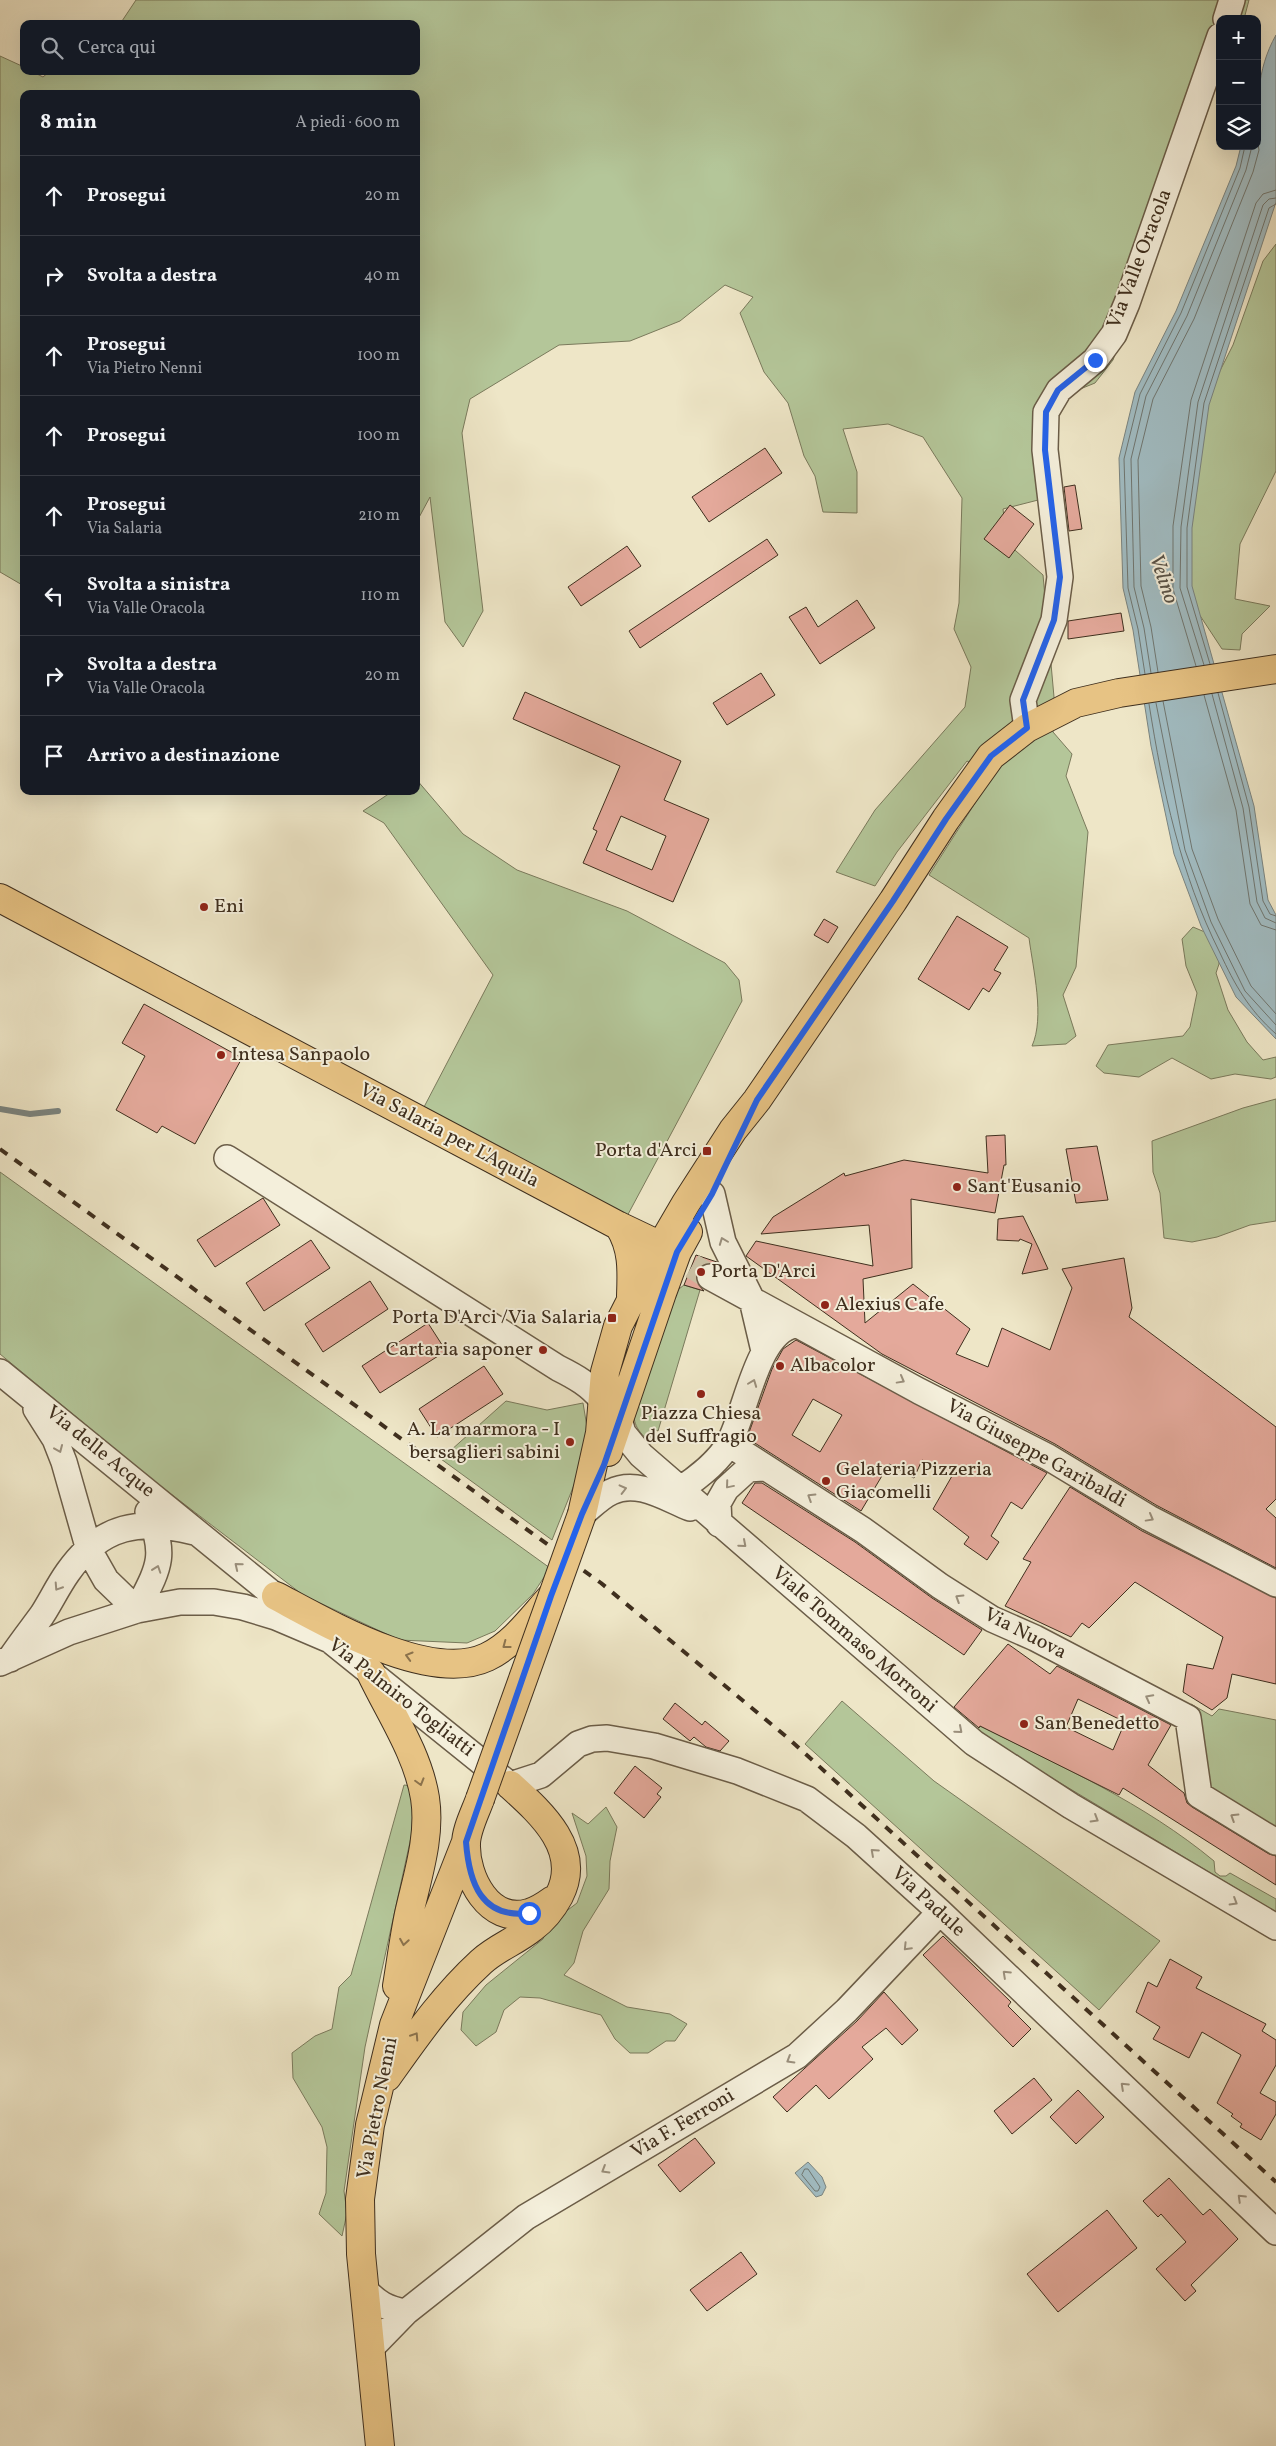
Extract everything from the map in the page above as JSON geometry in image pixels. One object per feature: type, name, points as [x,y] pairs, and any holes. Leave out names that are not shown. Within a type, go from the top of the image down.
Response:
[{"type":"main road","points":[[276,1596],[340,1630],[394,1652],[432,1662],[457,1664],[486,1657],[508,1644],[551,1596],[582,1514],[604,1465],[611,1410],[608,1363],[618,1326],[631,1301],[685,1256],[733,1130],[757,1100],[898,894],[946,819],[991,756],[1027,728],[1076,703],[1118,694],[1276,670]]},
{"type":"main road","name":"Via Salaria per L'Aquila","points":[[0,898],[619,1226],[685,1256]]},
{"type":"main road","points":[[582,1514],[598,1441],[611,1410],[757,1100]]},
{"type":"main road","points":[[619,1226],[627,1238],[632,1259],[631,1301]]},
{"type":"main road","name":"Via Pietro Nenni","points":[[380,2446],[361,2254],[360,2199],[370,2125],[394,2024],[466,1842],[551,1596]]},
{"type":"main road","points":[[371,1673],[403,1736],[418,1772],[425,1798],[427,1821],[395,2001],[394,2024]]},
{"type":"main road","points":[[378,2091],[423,2025],[454,1987],[487,1956],[532,1928],[549,1912],[564,1885],[567,1870],[560,1840],[537,1811],[510,1784]]},
{"type":"main road","points":[[466,1842],[468,1869],[476,1886],[485,1900],[499,1911],[516,1915],[529,1913],[558,1897]]},
{"type":"street","points":[[1227,15],[1232,0]]},
{"type":"street","name":"Via Valle Oracola","points":[[1027,728],[1023,700],[1054,620],[1060,577],[1045,450],[1046,412],[1058,390],[1095,360],[1114,334],[1127,303],[1216,47]]},
{"type":"street","points":[[227,1158],[592,1388],[611,1410]]},
{"type":"street","points":[[712,1194],[723,1242],[752,1300],[764,1351]]},
{"type":"street","name":"Via Giuseppe Garibaldi","points":[[685,1256],[752,1300],[796,1325],[1048,1457],[1149,1518],[1276,1584]]},
{"type":"street","points":[[679,1490],[701,1476],[729,1444],[764,1351],[781,1330],[796,1325]]},
{"type":"street","points":[[558,1368],[608,1363]]},
{"type":"street","name":"Via delle Acque","points":[[0,1372],[330,1640]]},
{"type":"street","points":[[26,1392],[55,1439],[64,1462],[89,1550],[106,1580],[137,1610],[156,1572],[160,1558],[160,1540],[129,1477]]},
{"type":"street","name":"Viale Tommaso Morroni","points":[[611,1410],[623,1433],[638,1452],[679,1490],[974,1743],[1071,1806],[1276,1927]]},
{"type":"street","name":"Via Nuova","points":[[729,1444],[839,1514],[940,1586],[992,1619],[1035,1638],[1188,1718],[1199,1795],[1276,1842]]},
{"type":"street","points":[[604,1465],[638,1452]]},
{"type":"street","points":[[582,1514],[610,1493],[628,1486],[651,1492],[715,1520],[718,1503],[726,1489],[748,1469],[765,1468]]},
{"type":"street","points":[[5,1661],[42,1614],[70,1570],[89,1550],[108,1536],[132,1526],[154,1525],[169,1526],[199,1534]]},
{"type":"street","name":"Via Palmiro Togliatti","points":[[5,1661],[69,1632],[137,1610],[180,1602],[214,1602],[243,1607],[276,1617],[330,1640],[510,1784]]},
{"type":"street","name":"Via Padule","points":[[510,1784],[541,1776],[578,1744],[592,1738],[607,1738],[654,1746],[737,1771],[807,1799],[856,1836],[940,1912],[1276,2232]]},
{"type":"street","name":"Via F. Ferroni","points":[[370,2349],[406,2312],[526,2217],[797,2056],[847,2010],[940,1912]]},
{"type":"street","points":[[364,2289],[377,2303],[390,2310],[406,2312]]},
{"type":"green space","points":[[136,0],[1249,0],[1245,15],[1216,15],[1216,33],[1151,256],[1113,360],[1095,383],[1058,398],[1046,498],[1003,509],[1007,543],[1043,575],[1054,697],[1053,732],[1072,754],[1066,776],[1088,832],[1076,967],[1063,995],[1076,1036],[1066,1044],[1032,1046],[1038,1021],[1038,1007],[1029,938],[929,875],[993,775],[967,761],[897,852],[875,886],[836,872],[875,810],[965,707],[971,667],[954,629],[959,603],[962,498],[923,437],[888,424],[843,429],[857,472],[857,513],[823,512],[815,476],[804,456],[788,403],[764,372],[740,313],[753,297],[725,285],[680,321],[630,341],[559,345],[470,399],[462,433],[483,611],[463,647],[445,622],[430,497],[420,516],[420,90],[20,90],[20,584],[0,572],[0,56],[20,65],[20,75],[39,75],[43,77],[45,75],[420,75],[420,20],[123,20]]},
{"type":"green space","points":[[1276,244],[1276,471],[1240,544],[1235,599],[1270,606],[1242,634],[1240,650],[1222,649],[1197,611],[1191,586],[1174,462],[1233,345],[1263,261]]},
{"type":"green space","points":[[420,784],[463,834],[517,870],[627,911],[725,963],[739,980],[742,1001],[625,1220],[424,1107],[493,975],[384,823],[363,811],[387,795],[420,795]]},
{"type":"green space","points":[[1193,927],[1219,938],[1219,964],[1216,973],[1228,1010],[1247,1042],[1263,1060],[1276,1057],[1276,1077],[1271,1079],[1235,1074],[1211,1079],[1172,1058],[1139,1077],[1104,1073],[1096,1066],[1108,1045],[1183,1036],[1190,1027],[1197,993],[1186,966],[1182,939]]},
{"type":"green space","points":[[1276,1099],[1276,1221],[1250,1225],[1217,1237],[1192,1242],[1164,1238],[1160,1193],[1153,1172],[1152,1141],[1243,1108]]},
{"type":"green space","points":[[0,1172],[550,1568],[533,1594],[495,1631],[467,1643],[399,1640],[303,1595],[154,1481],[0,1354]]},
{"type":"green space","points":[[684,1285],[700,1290],[658,1431],[652,1428],[649,1441],[637,1428],[634,1402],[670,1296]]},
{"type":"green space","points":[[506,1401],[547,1410],[583,1403],[590,1445],[552,1540],[441,1459]]},
{"type":"green space","points":[[842,1701],[934,1781],[1160,1941],[1099,2010],[805,1744]]},
{"type":"green space","points":[[1191,1704],[1212,1716],[1219,1709],[1276,1720],[1276,1838],[1199,1795],[1188,1718]]},
{"type":"green space","points":[[980,1726],[1131,1803],[1187,1840],[1214,1861],[1215,1872],[1220,1876],[1226,1876],[1230,1873],[1276,1899],[1276,1912],[975,1732]]},
{"type":"green space","points":[[404,1785],[413,1786],[415,1819],[365,2047],[344,2191],[347,2213],[342,2236],[319,2214],[326,2193],[327,2147],[322,2127],[293,2078],[292,2053],[315,2036],[332,2029],[339,1987],[351,1975]]},
{"type":"green space","points":[[606,1807],[617,1827],[610,1861],[609,1889],[583,1931],[574,1963],[564,1975],[627,2007],[670,2014],[687,2024],[675,2041],[666,2041],[648,2053],[630,2053],[615,2039],[601,2015],[540,1998],[520,1997],[504,2010],[496,2032],[476,2046],[461,2030],[463,2012],[486,1985],[543,1939],[548,1925],[577,1903],[587,1876],[586,1856],[572,1813],[588,1824]]},
{"type":"water","name":"Velino","points":[[1276,35],[1276,202],[1209,405],[1192,528],[1192,586],[1254,806],[1268,900],[1276,915],[1276,1039],[1236,997],[1201,926],[1174,854],[1151,746],[1133,630],[1123,588],[1119,458],[1135,392],[1176,311],[1236,166],[1240,150],[1261,150],[1261,75],[1269,48]]},
{"type":"water","points":[[808,2162],[822,2177],[826,2187],[822,2195],[816,2197],[795,2173]]},
{"type":"building","points":[[765,448],[782,473],[709,522],[692,497]]},
{"type":"building","points":[[1075,485],[1082,529],[1069,531],[1064,487]]},
{"type":"building","points":[[1010,505],[1034,524],[1009,558],[984,539]]},
{"type":"building","points":[[767,539],[778,555],[640,648],[629,631]]},
{"type":"building","points":[[627,546],[641,566],[581,606],[568,587]]},
{"type":"building","points":[[857,600],[875,628],[820,664],[789,617],[806,607],[818,627]]},
{"type":"building","points":[[1121,613],[1124,631],[1068,639],[1068,621]]},
{"type":"building","points":[[761,673],[775,695],[727,725],[713,703]]},
{"type":"building","points":[[525,692],[681,761],[664,800],[709,819],[673,902],[583,863],[597,831],[593,829],[620,766],[513,719]],"holes":[[[621,816],[666,836],[652,870],[606,850]]]},
{"type":"building","points":[[957,916],[1008,947],[994,970],[1001,973],[989,992],[983,988],[969,1010],[918,979]]},
{"type":"building","points":[[824,919],[838,927],[828,943],[814,935]]},
{"type":"building","points":[[144,1004],[242,1058],[195,1144],[162,1126],[157,1133],[116,1110],[145,1056],[122,1043]]},
{"type":"building","points":[[1005,1135],[1006,1165],[1004,1165],[995,1213],[911,1199],[912,1268],[863,1279],[865,1323],[913,1284],[970,1329],[956,1354],[988,1367],[1002,1328],[1050,1350],[1072,1288],[1062,1269],[1124,1258],[1132,1308],[1129,1317],[1276,1427],[1276,1499],[1266,1509],[1276,1518],[1276,1568],[1156,1505],[1055,1444],[882,1354],[746,1256],[756,1241],[873,1266],[869,1225],[761,1234],[773,1217],[844,1173],[845,1176],[904,1160],[988,1173],[986,1136]]},
{"type":"building","points":[[1097,1146],[1108,1200],[1076,1203],[1066,1149]]},
{"type":"building","points":[[263,1198],[280,1225],[215,1267],[197,1240]]},
{"type":"building","points":[[1023,1216],[1048,1269],[1022,1274],[1032,1244],[1020,1239],[1019,1241],[997,1240],[998,1219]]},
{"type":"building","points":[[311,1240],[330,1268],[264,1311],[246,1283]]},
{"type":"building","points":[[696,1255],[717,1262],[716,1264],[703,1265],[697,1271],[698,1284],[704,1291],[684,1285]]},
{"type":"building","points":[[370,1281],[388,1309],[323,1352],[305,1324]]},
{"type":"building","points":[[428,1323],[446,1351],[380,1393],[362,1366]]},
{"type":"building","points":[[796,1340],[1047,1473],[1022,1509],[1011,1502],[991,1536],[999,1542],[987,1560],[964,1544],[969,1537],[933,1509],[952,1476],[922,1460],[914,1478],[889,1464],[861,1511],[747,1438],[772,1369],[783,1349]],"holes":[[[813,1399],[842,1415],[820,1452],[792,1435]]]},
{"type":"building","points":[[484,1366],[503,1394],[437,1437],[419,1409]]},
{"type":"building","points":[[755,1483],[762,1483],[855,1542],[932,1598],[982,1630],[964,1655],[742,1503]]},
{"type":"building","points":[[1070,1487],[1142,1531],[1276,1598],[1276,1684],[1232,1674],[1227,1698],[1212,1710],[1183,1692],[1187,1664],[1213,1669],[1223,1637],[1135,1582],[1089,1628],[1082,1623],[1071,1637],[1005,1606],[1031,1562],[1023,1559]]},
{"type":"building","name":"San Benedetto","points":[[1008,1644],[1050,1674],[1057,1666],[1171,1725],[1148,1765],[1184,1793],[1187,1803],[1192,1807],[1269,1854],[1276,1856],[1276,1885],[1123,1788],[1119,1795],[980,1726],[979,1728],[954,1707]],"holes":[[[1078,1699],[1125,1722],[1113,1750],[1066,1727]]]},
{"type":"building","points":[[675,1703],[702,1725],[705,1721],[729,1741],[720,1751],[706,1747],[694,1737],[690,1741],[663,1719]]},
{"type":"building","points":[[635,1766],[662,1788],[657,1794],[661,1797],[644,1818],[614,1793]]},
{"type":"building","points":[[943,1936],[1011,2002],[1008,2006],[1031,2029],[1013,2047],[923,1955]]},
{"type":"building","points":[[1170,1959],[1202,1977],[1196,1988],[1266,2024],[1262,2031],[1276,2040],[1276,2065],[1260,2093],[1276,2102],[1276,2114],[1261,2140],[1240,2127],[1242,2124],[1231,2116],[1233,2114],[1217,2103],[1241,2055],[1202,2032],[1189,2058],[1153,2039],[1160,2027],[1136,2012],[1148,1982],[1157,1987]]},
{"type":"building","points":[[884,1992],[918,2030],[902,2045],[886,2028],[862,2047],[873,2059],[829,2099],[816,2085],[787,2112],[773,2097],[857,2021]]},
{"type":"building","points":[[1034,2078],[1052,2100],[1012,2134],[994,2111]]},
{"type":"building","points":[[1078,2090],[1104,2117],[1076,2144],[1050,2117]]},
{"type":"building","points":[[695,2138],[715,2163],[680,2192],[658,2165]]},
{"type":"building","points":[[1169,2178],[1203,2215],[1210,2209],[1238,2239],[1191,2285],[1196,2291],[1185,2301],[1156,2269],[1186,2242],[1161,2214],[1158,2217],[1143,2201]]},
{"type":"building","points":[[1107,2210],[1137,2248],[1058,2312],[1027,2274]]},
{"type":"building","points":[[741,2252],[757,2274],[707,2311],[690,2290]]},
{"type":"waterway","points":[[0,1109],[30,1114],[58,1111]]},
{"type":"tunnel","points":[[692,1266],[710,1277]]},
{"type":"railway","points":[[0,1149],[601,1583],[788,1738],[1276,2182]]},
{"type":"place","name":"Eni","points":[[204,907]]},
{"type":"place","name":"Intesa Sanpaolo","points":[[221,1055]]},
{"type":"place","name":"Porta d'Arci","points":[[707,1151]]},
{"type":"place","name":"Sant'Eusanio","points":[[957,1187]]},
{"type":"place","name":"Porta D'Arci","points":[[701,1272]]},
{"type":"place","name":"Alexius Cafe","points":[[825,1305]]},
{"type":"place","name":"Porta D'Arci /Via Salaria","points":[[612,1318]]},
{"type":"place","name":"Cartaria saponer","points":[[543,1350]]},
{"type":"place","name":"Albacolor","points":[[780,1366]]},
{"type":"place","name":"Piazza Chiesa del Suffragio","points":[[701,1394]]},
{"type":"place","name":"A. La marmora - I bersaglieri sabini","points":[[570,1442]]},
{"type":"place","name":"Gelateria Pizzeria Giacomelli","points":[[826,1481]]},
{"type":"place","name":"San Benedetto","points":[[1024,1724]]},
{"type":"route","points":[[529,1913],[516,1915],[499,1911],[485,1900],[468,1869],[466,1842],[551,1596],[582,1514],[604,1465],[677,1252],[712,1194],[757,1100],[893,901],[946,819],[991,756],[1027,728],[1023,700],[1054,620],[1060,577],[1045,450],[1046,412],[1058,390],[1095,360]]}]
